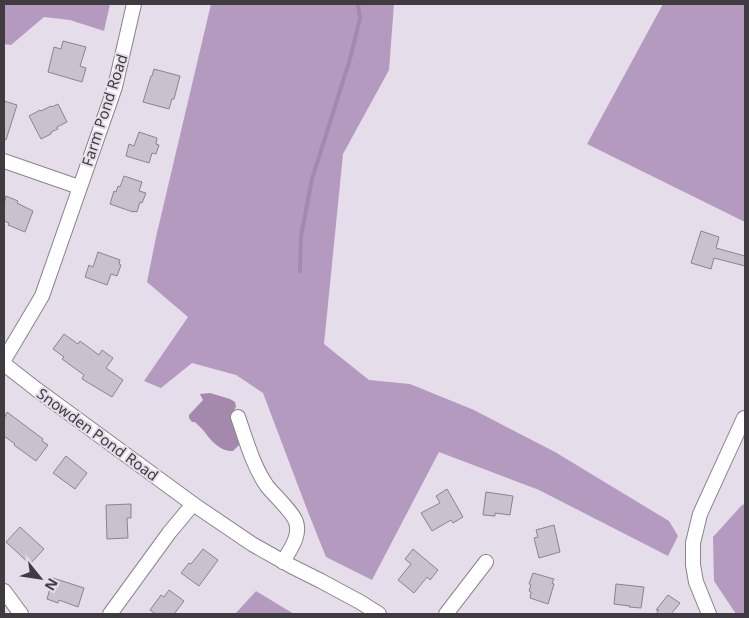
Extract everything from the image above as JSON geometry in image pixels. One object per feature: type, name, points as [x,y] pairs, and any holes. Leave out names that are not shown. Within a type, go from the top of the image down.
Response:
[{"type":"street","name":"Farm Pond Road","points":[[4,360],[42,296],[114,87],[134,4]]},
{"type":"street","name":"Farm Pond Road","points":[[4,161],[80,186]]},
{"type":"street","name":"Snowden Pond Road","points":[[4,364],[193,504],[252,544],[379,614]]},
{"type":"street","points":[[238,417],[259,473],[296,522],[297,532],[283,562]]},
{"type":"street","points":[[709,614],[696,582],[693,565],[693,543],[700,514],[744,418]]},
{"type":"street","points":[[110,614],[169,532],[193,504]]},
{"type":"street","points":[[446,614],[486,562]]},
{"type":"street","points":[[4,591],[21,614]]},
{"type":"shaded area","points":[[4,4],[110,4],[104,31],[70,20],[44,17],[11,45],[4,44]]},
{"type":"shaded area","points":[[211,4],[394,4],[389,70],[343,154],[324,344],[369,380],[410,384],[474,410],[555,452],[669,521],[678,536],[668,556],[539,490],[439,452],[372,580],[326,557],[263,393],[236,375],[192,363],[161,388],[144,381],[188,317],[147,282]]},
{"type":"shaded area","points":[[663,4],[745,4],[745,222],[587,144]]},
{"type":"shaded area","points":[[210,393],[235,402],[236,407],[233,412],[238,428],[239,445],[233,451],[224,450],[216,445],[189,418],[189,415],[203,400],[200,394]]},
{"type":"shaded area","points":[[745,504],[745,614],[736,614],[714,581],[713,537]]},
{"type":"shaded area","points":[[256,591],[294,614],[235,614]]},
{"type":"building","points":[[63,41],[86,47],[80,66],[86,68],[82,82],[48,72],[54,47],[61,49]]},
{"type":"building","points":[[154,69],[180,76],[174,99],[172,99],[169,109],[143,102]]},
{"type":"building","points":[[4,101],[17,105],[6,140],[4,139]]},
{"type":"building","points":[[58,104],[67,122],[41,139],[29,116]]},
{"type":"building","points":[[139,132],[157,138],[156,144],[159,145],[156,154],[152,153],[149,163],[126,156],[129,144],[134,146]]},
{"type":"building","points":[[124,176],[142,182],[139,191],[146,193],[142,203],[140,202],[137,212],[110,204],[114,191],[116,192],[118,186],[120,187]]},
{"type":"building","points":[[6,196],[33,211],[25,232],[8,225],[9,223],[4,221]]},
{"type":"building","points":[[701,231],[719,237],[716,248],[745,256],[745,266],[714,258],[711,269],[691,263]]},
{"type":"building","points":[[98,252],[120,260],[119,264],[121,265],[117,276],[111,274],[107,285],[85,277],[89,265],[93,267]]},
{"type":"building","points":[[64,334],[78,344],[80,341],[99,355],[102,350],[113,358],[106,368],[123,380],[112,397],[82,379],[84,375],[62,359],[64,357],[53,349]]},
{"type":"building","points":[[7,412],[43,439],[42,441],[48,445],[36,461],[4,436],[4,419]]},
{"type":"building","points":[[66,456],[87,473],[75,489],[53,473]]},
{"type":"building","points":[[447,489],[463,517],[453,523],[451,520],[432,531],[421,513],[440,503],[436,496]]},
{"type":"building","points":[[486,492],[513,496],[510,515],[495,513],[495,516],[483,515]]},
{"type":"building","points":[[131,504],[131,518],[127,518],[128,538],[107,539],[106,505]]},
{"type":"building","points":[[554,525],[560,552],[539,558],[534,538],[538,537],[536,530]]},
{"type":"building","points":[[20,527],[44,549],[30,564],[6,542]]},
{"type":"building","points":[[203,549],[218,560],[199,586],[181,573]]},
{"type":"building","points":[[413,549],[438,570],[430,580],[427,577],[414,593],[398,580],[411,564],[405,559]]},
{"type":"building","points":[[533,573],[554,579],[548,604],[530,598],[531,592],[529,591],[531,585],[529,584]]},
{"type":"building","points":[[53,578],[84,588],[78,607],[59,600],[58,603],[47,599]]},
{"type":"building","points":[[616,584],[644,587],[641,608],[614,604]]},
{"type":"building","points":[[169,590],[184,601],[174,614],[156,614],[150,610],[161,595],[164,597]]},
{"type":"building","points":[[668,595],[680,603],[671,614],[656,614],[659,610],[656,610]]},
{"type":"waterway","points":[[300,271],[301,236],[312,179],[350,59],[360,18],[358,4]]}]
